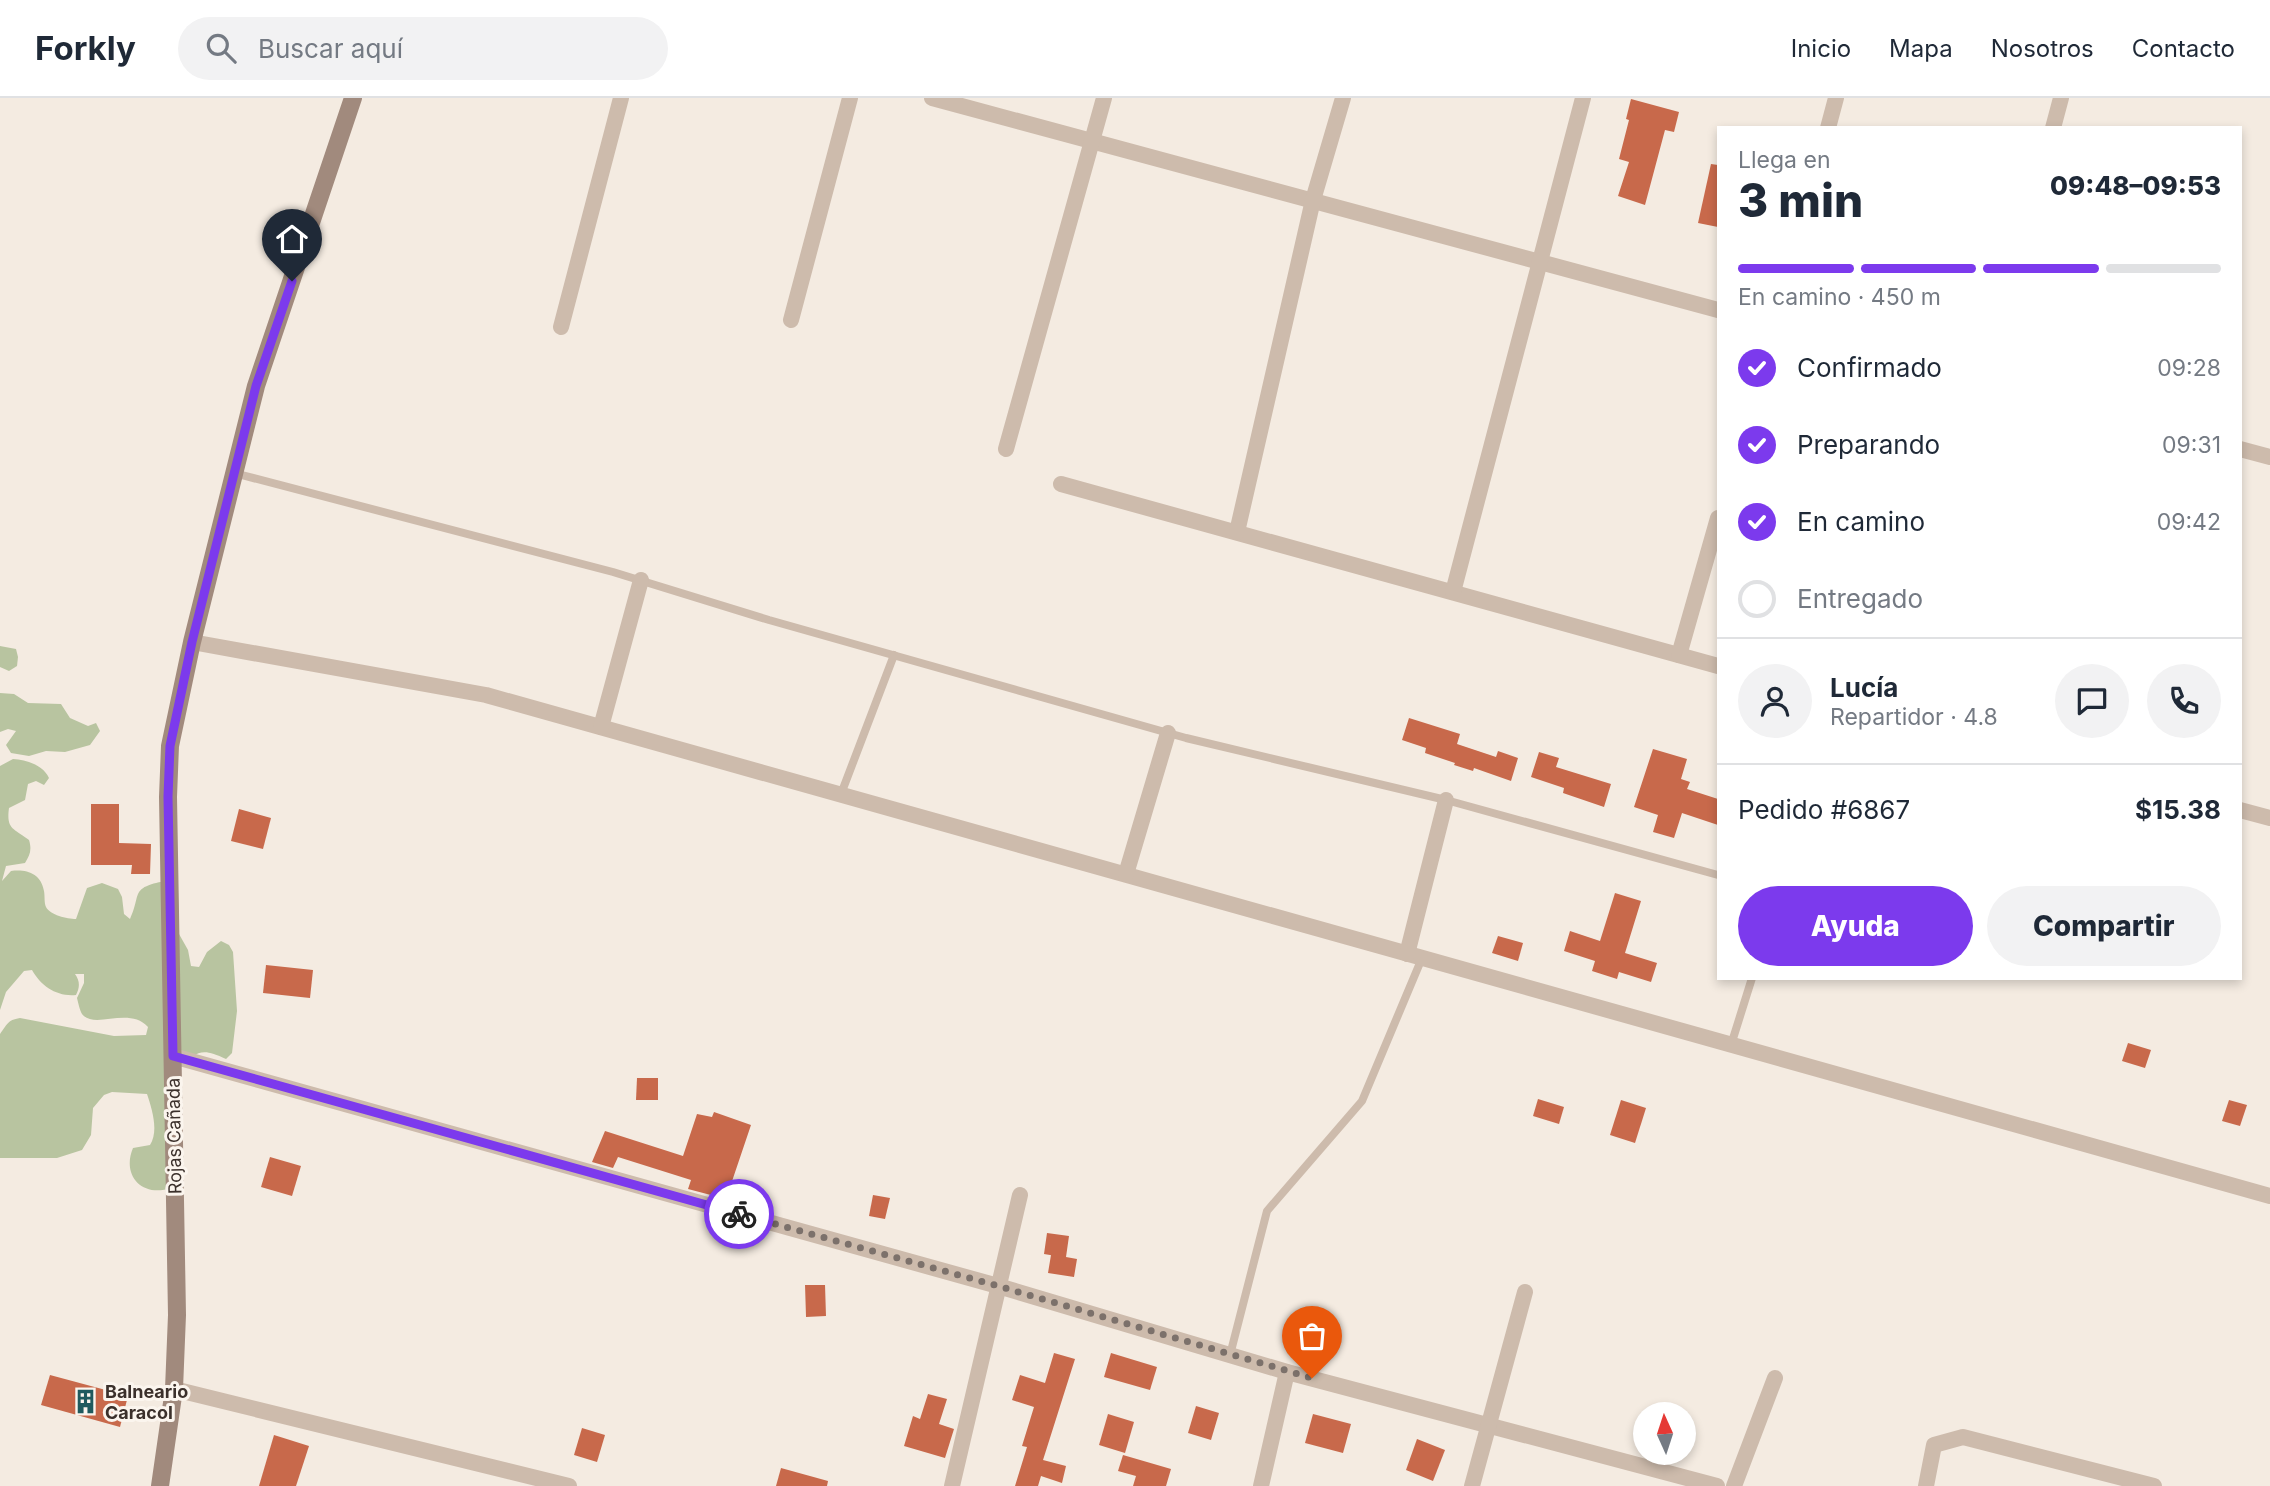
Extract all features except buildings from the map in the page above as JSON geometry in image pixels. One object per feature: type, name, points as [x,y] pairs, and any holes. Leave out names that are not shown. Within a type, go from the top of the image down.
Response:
[{"type":"main road","name":"Rojas Cañada","points":[[160,1486],[174,1389],[177,1315],[170,746],[192,642],[256,386],[353,98]]},
{"type":"street","points":[[561,327],[621,98]]},
{"type":"street","points":[[791,320],[850,98]]},
{"type":"street","points":[[932,98],[1717,310]]},
{"type":"street","points":[[1006,449],[1104,98]]},
{"type":"street","points":[[1237,532],[1313,200],[1343,98]]},
{"type":"street","points":[[1453,592],[1583,98]]},
{"type":"street","points":[[1829,126],[1836,98]]},
{"type":"street","points":[[2054,126],[2061,98]]},
{"type":"street","points":[[2242,450],[2270,457]]},
{"type":"street","points":[[1060,484],[1717,666]]},
{"type":"street","points":[[1679,654],[1717,521]]},
{"type":"street","points":[[601,727],[641,580]]},
{"type":"street","points":[[192,642],[486,695],[1731,1045],[2269,1193]]},
{"type":"street","points":[[1126,874],[1168,733]]},
{"type":"street","points":[[1414,956],[1446,800]]},
{"type":"street","points":[[2242,811],[2270,818]]},
{"type":"street","points":[[173,1056],[998,1286],[1287,1372],[1717,1486]]},
{"type":"street","points":[[952,1486],[1020,1195]]},
{"type":"street","points":[[1472,1486],[1525,1292]]},
{"type":"street","points":[[1261,1486],[1287,1372]]},
{"type":"street","points":[[1734,1486],[1775,1378]]},
{"type":"street","points":[[174,1389],[569,1486]]},
{"type":"street","points":[[1926,1486],[1934,1446],[1963,1437],[2154,1486]]},
{"type":"lane","points":[[234,473],[641,580],[1168,733],[1446,800],[1717,875]]},
{"type":"lane","points":[[841,794],[894,655]]},
{"type":"lane","points":[[1230,1355],[1267,1211],[1362,1101],[1414,956]]},
{"type":"lane","points":[[1731,1045],[1751,980]]},
{"type":"green space","points":[[0,646],[16,649],[17,666],[9,671],[0,667]]},
{"type":"green space","points":[[0,693],[14,694],[28,703],[61,704],[70,718],[88,726],[96,723],[100,731],[90,745],[65,752],[46,751],[29,756],[11,753],[6,745],[16,731],[8,729],[0,732]]},
{"type":"green space","points":[[13,759],[34,764],[49,778],[44,785],[36,781],[28,784],[25,800],[9,808],[10,825],[29,840],[30,850],[25,863],[6,866],[2,881],[11,871],[22,871],[36,876],[42,885],[48,910],[59,916],[76,919],[87,888],[102,883],[118,889],[124,914],[130,919],[141,890],[165,881],[178,892],[179,934],[188,950],[191,966],[199,967],[207,952],[221,941],[229,945],[233,952],[237,1011],[232,1053],[226,1059],[211,1053],[200,1053],[178,1070],[168,1189],[149,1189],[142,1186],[136,1181],[130,1166],[133,1148],[150,1145],[153,1139],[154,1120],[147,1094],[112,1092],[104,1095],[93,1108],[91,1135],[82,1150],[57,1158],[0,1158],[0,1034],[8,1023],[20,1018],[114,1036],[146,1035],[148,1027],[131,1018],[95,1020],[82,1014],[77,998],[84,983],[84,974],[75,974],[79,982],[78,989],[76,995],[69,995],[50,989],[32,970],[24,971],[6,992],[0,1010],[0,766]]},
{"type":"way so far","points":[[739,1214],[1312,1378]]},
{"type":"place","name":"Balneario Caracol","points":[[85,1401]]},
{"type":"route","points":[[292,281],[256,386],[192,642],[170,746],[168,797],[173,1056],[739,1214]]}]
